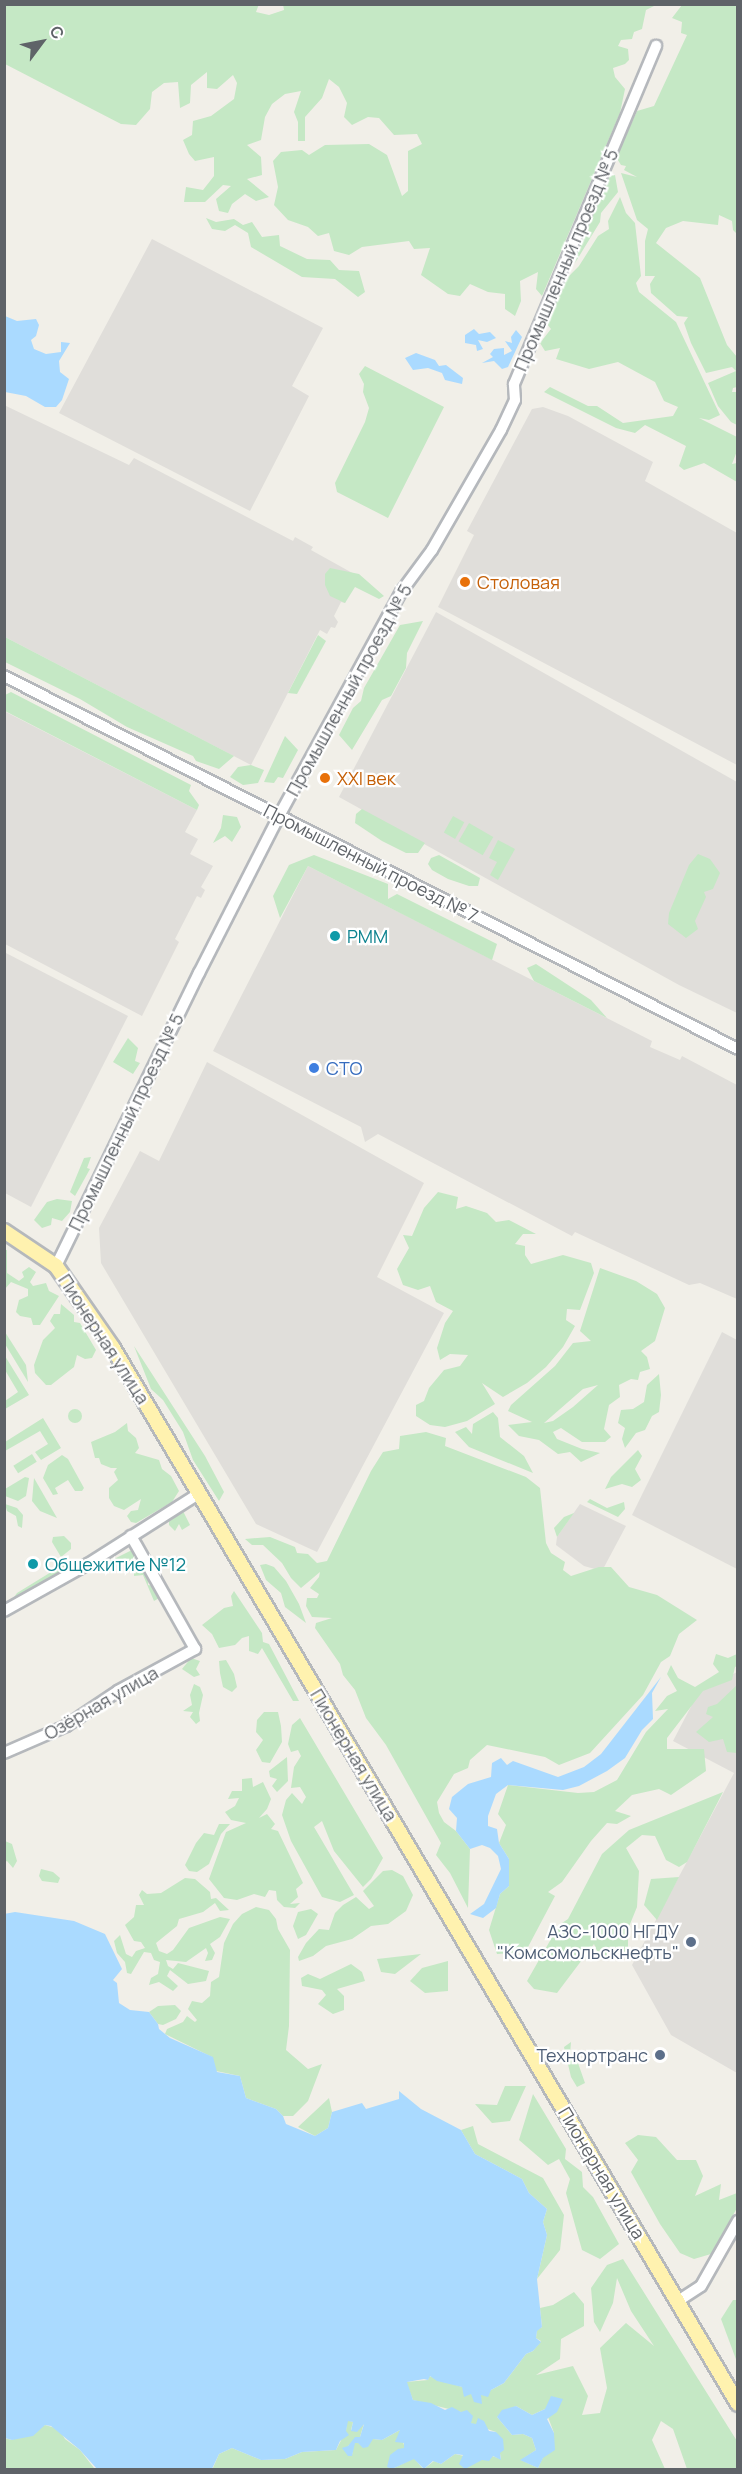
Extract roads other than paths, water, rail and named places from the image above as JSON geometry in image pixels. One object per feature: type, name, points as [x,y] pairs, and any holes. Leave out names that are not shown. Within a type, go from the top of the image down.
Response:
[{"type":"main road","name":"Пионерная улица","points":[[4,1232],[56,1266],[113,1348],[738,2404]]},
{"type":"street","name":"Промышленный проезд № 5","points":[[56,1266],[190,991],[279,816],[401,592],[432,550],[501,430],[515,400],[514,384],[656,46]]},
{"type":"street","name":"Промышленный проезд № 7","points":[[4,676],[738,1049]]},
{"type":"street","points":[[4,1611],[200,1493]]},
{"type":"street","name":"Озёрная улица","points":[[4,1753],[66,1726],[118,1691],[195,1649],[131,1536]]},
{"type":"street","points":[[678,2301],[701,2286],[738,2221]]},
{"type":"water","points":[[5,316],[17,321],[36,319],[39,325],[36,336],[31,340],[34,349],[46,354],[61,352],[61,342],[70,343],[59,361],[60,372],[69,379],[62,400],[56,407],[45,407],[26,396],[5,392]]},
{"type":"water","points":[[474,329],[479,334],[490,332],[496,338],[487,342],[478,340],[483,349],[477,351],[476,345],[465,343],[465,335]]},
{"type":"water","points":[[516,330],[522,337],[508,367],[502,369],[494,361],[482,363],[493,357],[490,354],[494,349],[504,348],[504,355],[512,351],[505,341],[512,343],[511,337]]},
{"type":"water","points":[[416,353],[435,360],[439,366],[446,365],[463,378],[462,384],[445,380],[442,373],[428,368],[413,370],[405,358]]},
{"type":"water","points":[[661,1677],[652,1693],[653,1719],[642,1730],[625,1758],[607,1771],[579,1786],[563,1790],[508,1785],[496,1794],[488,1816],[488,1826],[497,1829],[499,1843],[509,1859],[509,1886],[500,1894],[496,1908],[483,1918],[470,1914],[484,1904],[501,1869],[498,1856],[490,1848],[482,1845],[470,1849],[456,1831],[457,1818],[449,1809],[452,1797],[468,1784],[491,1777],[492,1763],[501,1758],[507,1765],[513,1761],[558,1777],[584,1767],[601,1754]]},
{"type":"water","points":[[15,1912],[74,1921],[105,1934],[122,1969],[113,1980],[117,1983],[119,2003],[130,2010],[149,2012],[159,2029],[170,2038],[213,2057],[217,2072],[240,2076],[246,2098],[276,2109],[283,2116],[286,2124],[315,2136],[328,2128],[332,2112],[362,2103],[366,2109],[399,2099],[399,2091],[421,2109],[461,2130],[475,2154],[522,2179],[529,2193],[547,2209],[543,2222],[547,2235],[537,2279],[542,2327],[537,2331],[536,2338],[541,2342],[533,2351],[526,2354],[504,2383],[491,2390],[488,2397],[481,2395],[482,2404],[474,2402],[471,2394],[464,2397],[462,2387],[437,2381],[430,2376],[428,2380],[407,2382],[413,2400],[431,2403],[445,2410],[452,2407],[461,2412],[467,2410],[473,2416],[471,2423],[476,2424],[478,2418],[484,2421],[489,2431],[496,2432],[503,2439],[504,2450],[500,2453],[501,2460],[493,2456],[489,2461],[482,2460],[465,2469],[459,2464],[463,2455],[455,2454],[441,2464],[433,2461],[424,2469],[414,2459],[392,2469],[387,2467],[390,2455],[404,2448],[404,2443],[395,2442],[400,2430],[382,2440],[373,2439],[368,2447],[363,2448],[355,2443],[352,2456],[348,2456],[342,2448],[348,2446],[355,2437],[360,2437],[364,2424],[357,2432],[351,2431],[353,2422],[348,2421],[346,2431],[349,2435],[340,2441],[336,2450],[302,2452],[285,2459],[261,2460],[232,2448],[219,2454],[212,2469],[97,2469],[80,2450],[51,2426],[45,2425],[33,2436],[12,2440],[5,2438],[4,1914]]},
{"type":"water","points":[[551,2396],[563,2399],[557,2412],[547,2419],[554,2433],[555,2450],[543,2458],[538,2468],[520,2460],[536,2450],[532,2438],[523,2434],[512,2435],[497,2417],[502,2410],[516,2406],[532,2415],[545,2409]]},
{"type":"place","name":"Столовая","points":[[465,582]]},
{"type":"place","name":"XXI век","points":[[325,778]]},
{"type":"place","name":"РММ","points":[[335,936]]},
{"type":"place","name":"СТО","points":[[314,1068]]},
{"type":"place","name":"Общежитие №12","points":[[33,1564]]},
{"type":"place","name":"АЗС-1000 НГДУ \"Комсомольскнефть\"","points":[[691,1942]]},
{"type":"place","name":"Технортранс","points":[[660,2055]]}]
